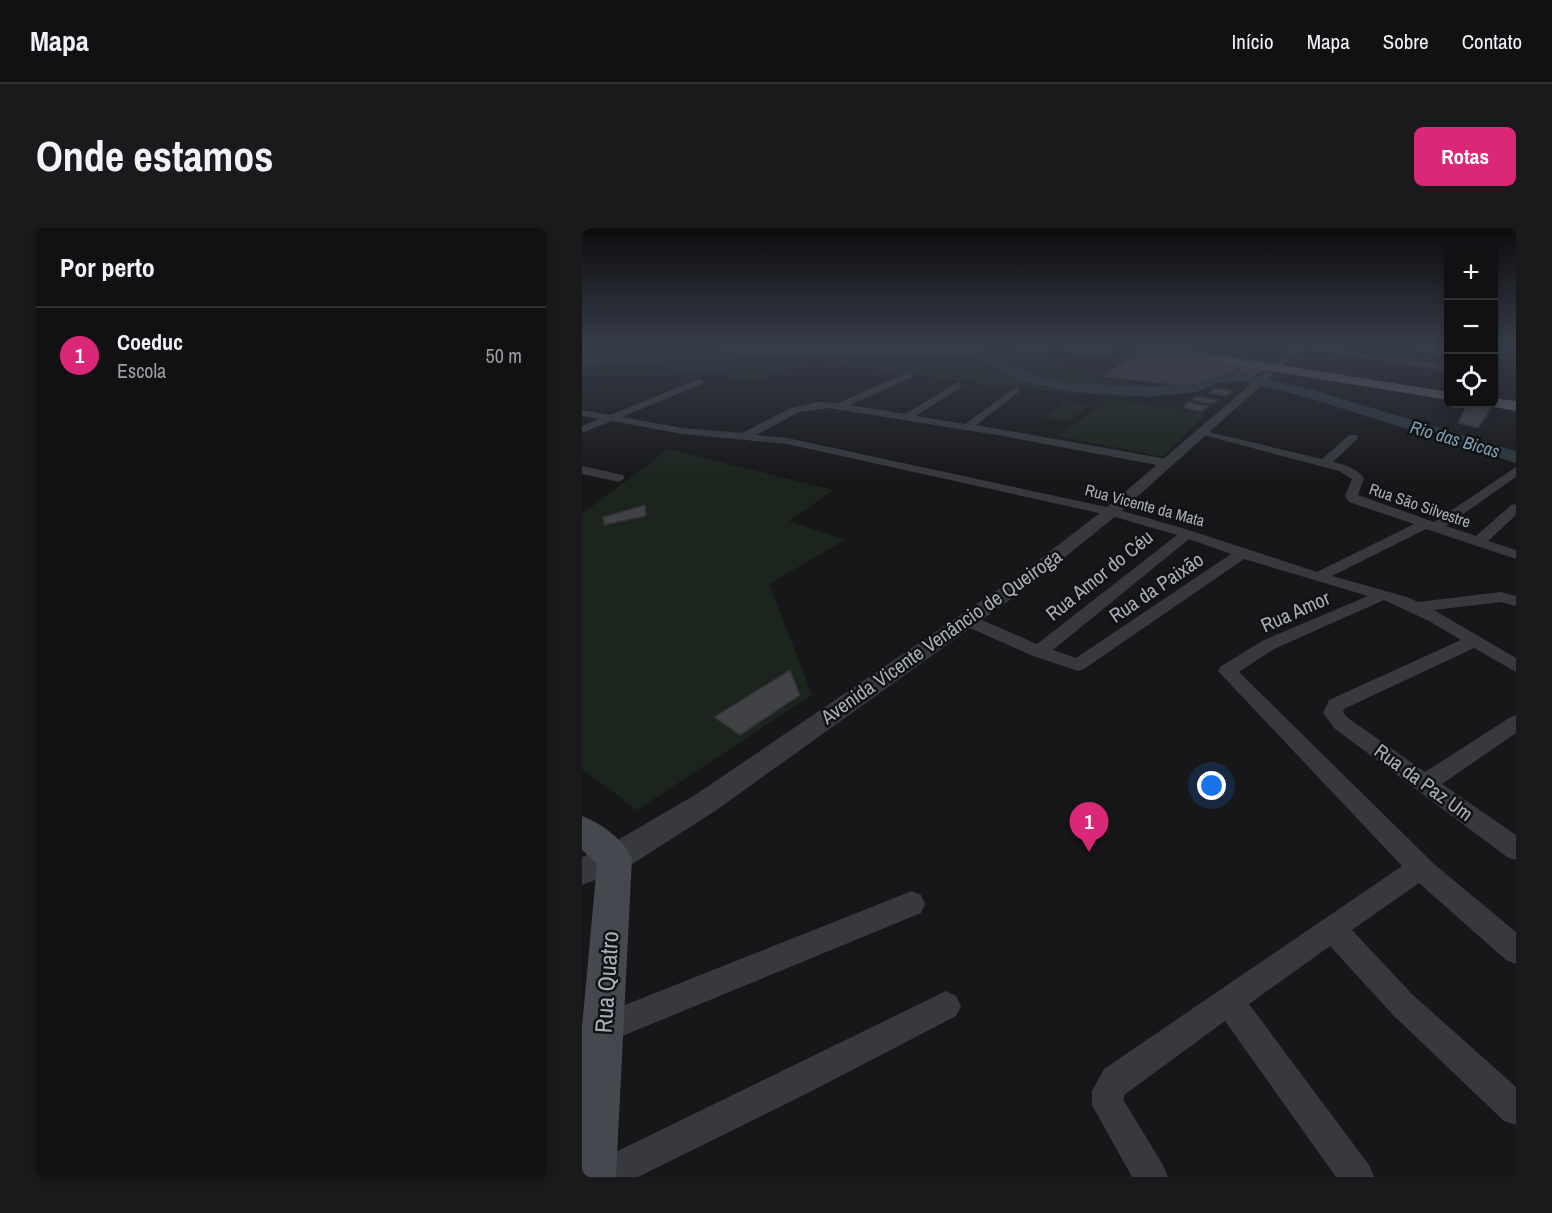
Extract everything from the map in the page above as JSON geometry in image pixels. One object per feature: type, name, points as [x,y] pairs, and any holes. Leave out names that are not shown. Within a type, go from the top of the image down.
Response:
[{"type":"main road","points":[[1423,391],[1444,395]]},
{"type":"main road","points":[[1498,397],[1516,399]]},
{"type":"main road","points":[[1498,404],[1516,406]]},
{"type":"main road","points":[[582,830],[599,865]]},
{"type":"main road","name":"Rua Quatro","points":[[592,1177],[603,1029],[599,865]]},
{"type":"street","points":[[582,430],[676,391]]},
{"type":"street","points":[[840,406],[873,391]]},
{"type":"street","points":[[907,417],[948,391]]},
{"type":"street","points":[[967,427],[1014,391]]},
{"type":"street","name":"Avenida Vicente Venâncio de Queiroga","points":[[599,865],[705,802],[1025,580],[1111,512],[1250,391]]},
{"type":"street","points":[[744,437],[803,401],[967,427],[1167,463]]},
{"type":"street","name":"Rua Vicente da Mata","points":[[582,413],[682,431],[787,441],[1111,512],[1417,607],[1516,666]]},
{"type":"street","name":"Rua São Silvestre","points":[[1204,432],[1325,463],[1356,475],[1357,481],[1351,495],[1354,500],[1516,555]]},
{"type":"street","points":[[1325,463],[1353,437]]},
{"type":"street","points":[[582,470],[619,478]]},
{"type":"street","points":[[1320,576],[1430,526],[1516,471]]},
{"type":"street","points":[[1478,542],[1516,508]]},
{"type":"street","points":[[1498,523],[1516,529]]},
{"type":"street","name":"Rua Amor do Céu","points":[[1039,652],[1187,534]]},
{"type":"street","name":"Rua da Paixão","points":[[1039,652],[1075,665],[1093,656],[1243,553]]},
{"type":"street","name":"Rua Amor","points":[[1383,595],[1268,645],[1227,671],[1421,867]]},
{"type":"street","points":[[1417,607],[1489,597],[1516,601]]},
{"type":"street","points":[[967,620],[1039,652]]},
{"type":"street","name":"Rua da Paz Um","points":[[1474,641],[1336,705],[1333,713],[1341,723],[1516,849]]},
{"type":"street","points":[[1426,783],[1516,723]]},
{"type":"street","points":[[1151,1177],[1108,1105],[1108,1091],[1115,1080],[1421,867],[1516,950]]},
{"type":"street","points":[[603,1029],[912,903]]},
{"type":"street","points":[[1332,929],[1404,1005],[1516,1109]]},
{"type":"street","points":[[1229,1001],[1357,1177]]},
{"type":"street","points":[[601,1177],[797,1082],[946,1006]]},
{"type":"shaded area","points":[[1053,391],[1155,391],[1121,397]]},
{"type":"shaded area","points":[[1111,399],[1206,414],[1162,457],[1058,436]]},
{"type":"shaded area","points":[[1067,401],[1090,405],[1067,422],[1042,417]]},
{"type":"shaded area","points":[[668,449],[833,490],[789,521],[845,540],[769,584],[812,695],[637,810],[582,769],[582,514]]},
{"type":"building","points":[[1211,391],[1232,391],[1226,396],[1209,393]]},
{"type":"building","points":[[1196,396],[1218,400],[1211,404],[1192,400]]},
{"type":"building","points":[[1188,402],[1208,406],[1202,412],[1183,408]]},
{"type":"building","points":[[1465,408],[1491,408],[1478,428],[1458,423]]},
{"type":"building","points":[[645,505],[646,516],[604,525],[603,517]]},
{"type":"building","points":[[790,670],[800,695],[740,735],[714,717]]},
{"type":"waterway","name":"Rio das Bicas","points":[[1136,391],[1156,391]]},
{"type":"waterway","name":"Rio das Bicas","points":[[1301,391],[1516,457]]},
{"type":"place","name":"Coeduc","points":[[1089,852]]}]
